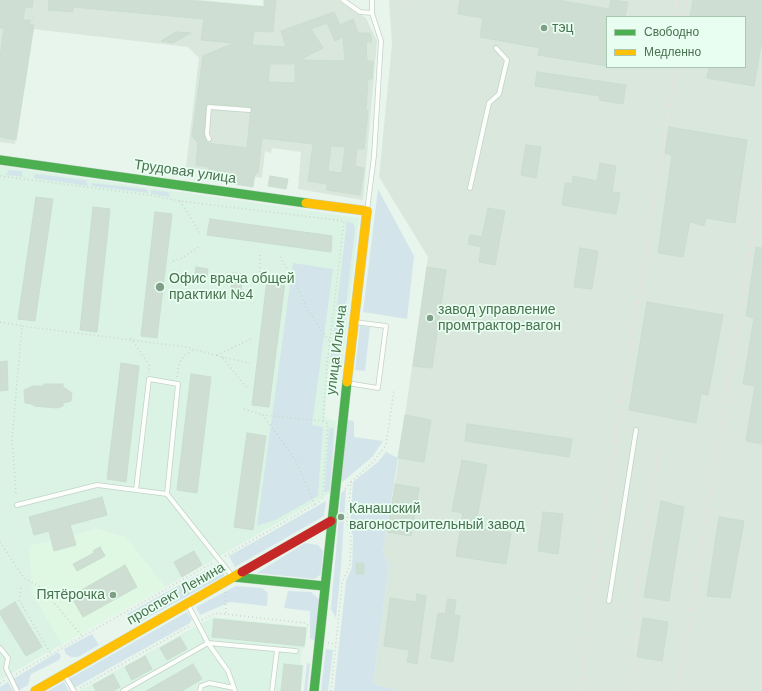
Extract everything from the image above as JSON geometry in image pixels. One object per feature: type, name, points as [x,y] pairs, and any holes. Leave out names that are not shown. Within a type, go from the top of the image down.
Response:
[{"type":"street","name":"Трудовая улица","points":[[0,160],[367,211]]},
{"type":"street","name":"улица Ильича","points":[[314,691],[331,521],[367,211]]},
{"type":"street","name":"проспект Ленина","points":[[35,691],[331,521]]},
{"type":"street","points":[[234,577],[324,586]]},
{"type":"lane","points":[[343,0],[360,12],[372,13]]},
{"type":"lane","name":"улица Ильича","points":[[367,211],[374,156],[381,41],[372,13],[372,0]]},
{"type":"lane","points":[[470,188],[489,103],[499,94],[507,60],[496,48]]},
{"type":"lane","points":[[209,139],[206,134],[209,108],[249,110]]},
{"type":"lane","points":[[347,383],[378,388],[386,326],[354,321]]},
{"type":"lane","points":[[136,490],[149,379],[178,384],[167,494]]},
{"type":"lane","points":[[609,601],[636,430]]},
{"type":"lane","points":[[17,505],[97,485],[167,494],[234,577]]},
{"type":"lane","points":[[188,604],[208,643],[228,672],[235,689]]},
{"type":"lane","points":[[122,691],[208,643],[296,651]]},
{"type":"lane","points":[[0,648],[8,658],[6,668],[17,691]]},
{"type":"lane","points":[[272,691],[277,650]]},
{"type":"lane","points":[[64,674],[74,691]]},
{"type":"lane","points":[[200,691],[201,686],[209,684],[235,689]]},
{"type":"path","points":[[23,39],[29,32],[33,17]]},
{"type":"path","points":[[0,176],[144,194],[180,201],[344,220],[329,342],[323,421]]},
{"type":"path","points":[[180,201],[200,233]]},
{"type":"path","points":[[173,261],[199,247]]},
{"type":"path","points":[[260,255],[260,283]]},
{"type":"path","points":[[280,257],[296,282],[307,309],[329,342]]},
{"type":"path","points":[[0,322],[22,326],[131,338],[195,349],[216,356],[250,363]]},
{"type":"path","points":[[16,493],[12,439],[22,326]]},
{"type":"path","points":[[131,338],[149,365],[149,379]]},
{"type":"path","points":[[216,356],[253,338]]},
{"type":"path","points":[[178,384],[177,377],[179,364],[184,356],[195,349]]},
{"type":"path","points":[[222,357],[247,388]]},
{"type":"path","points":[[0,683],[315,505],[330,494],[340,495],[350,482],[374,461],[386,445],[394,390]]},
{"type":"path","points":[[244,409],[262,415],[323,421],[328,424],[322,500]]},
{"type":"path","points":[[262,415],[296,461],[315,505]]},
{"type":"path","points":[[331,691],[342,583],[350,565],[351,538],[347,522],[350,482]]},
{"type":"path","points":[[0,542],[24,578],[41,587],[82,636]]},
{"type":"path","points":[[224,583],[226,614]]},
{"type":"path","points":[[21,588],[19,600],[51,654]]},
{"type":"shaded area","points":[[0,0],[200,0],[264,6],[265,0],[338,0],[366,18],[377,41],[363,200],[298,189],[301,152],[272,148],[271,153],[265,151],[262,178],[186,167],[199,58],[188,47],[33,29],[15,144],[0,142]]},
{"type":"shaded area","name":"Канашский вагоностроительный завод","points":[[389,0],[762,0],[762,691],[401,691],[373,684],[389,566],[383,553],[395,484],[428,257],[379,177],[392,44]]},
{"type":"shaded area","points":[[0,166],[359,218],[342,367],[328,369],[325,418],[336,421],[332,492],[165,587],[125,537],[97,529],[30,546],[32,592],[62,644],[0,680]]},
{"type":"shaded area","points":[[9,170],[22,171],[23,177],[6,175]]},
{"type":"shaded area","points":[[35,174],[86,180],[88,186],[34,178]]},
{"type":"shaded area","points":[[92,183],[147,189],[148,193],[91,186]]},
{"type":"shaded area","points":[[378,189],[414,256],[407,319],[363,312]]},
{"type":"shaded area","points":[[151,190],[168,192],[170,197],[151,194]]},
{"type":"shaded area","points":[[347,221],[354,224],[355,230],[339,364],[330,364]]},
{"type":"shaded area","points":[[293,263],[333,269],[312,425],[323,427],[318,496],[275,520],[257,526]]},
{"type":"shaded area","points":[[360,326],[370,327],[365,371],[355,370]]},
{"type":"shaded area","points":[[347,420],[354,421],[354,437],[383,441],[372,457],[340,484]]},
{"type":"shaded area","points":[[329,428],[334,428],[330,490],[324,493]]},
{"type":"shaded area","points":[[386,452],[398,458],[383,553],[389,566],[373,684],[401,691],[334,691],[346,581],[352,567],[353,536],[350,525],[353,482],[378,462]]},
{"type":"shaded area","points":[[346,489],[336,618],[331,609],[341,493]]},
{"type":"shaded area","points":[[326,501],[324,516],[235,567],[229,556]]},
{"type":"shaded area","points":[[97,529],[125,537],[165,587],[62,644],[32,592],[29,546]]},
{"type":"shaded area","points":[[305,543],[318,545],[323,551],[321,574],[315,579],[257,573]]},
{"type":"shaded area","points":[[219,563],[224,572],[224,576],[134,625],[127,614]]},
{"type":"shaded area","points":[[236,586],[262,588],[268,593],[267,606],[230,602],[200,615],[196,607]]},
{"type":"shaded area","points":[[288,591],[311,592],[320,600],[315,640],[310,639],[310,611],[284,608]]},
{"type":"shaded area","points":[[187,612],[192,619],[190,623],[74,688],[69,679]]},
{"type":"shaded area","points":[[213,617],[308,627],[305,648],[302,648],[300,664],[304,665],[301,691],[79,691]]},
{"type":"shaded area","points":[[92,634],[99,645],[78,657],[71,657],[66,654],[64,649]]},
{"type":"shaded area","points":[[326,649],[333,650],[328,691],[321,691]]},
{"type":"shaded area","points":[[58,652],[61,656],[59,660],[31,674],[28,685],[19,690],[13,679]]},
{"type":"shaded area","points":[[307,663],[310,664],[307,691],[304,691]]},
{"type":"shaded area","points":[[8,682],[13,691],[0,691],[0,687]]},
{"type":"shaded area","points":[[64,682],[69,691],[48,691]]},
{"type":"building","points":[[0,0],[33,0],[32,8],[25,7],[23,20],[30,20],[29,24],[34,25],[16,140],[0,137],[0,57],[4,28],[0,28]]},
{"type":"building","points":[[49,0],[183,0],[264,7],[264,0],[276,0],[273,32],[254,31],[252,45],[286,47],[281,31],[334,12],[340,25],[353,19],[358,33],[370,33],[372,42],[366,42],[367,61],[373,61],[372,79],[368,79],[366,111],[368,111],[364,149],[357,149],[355,166],[364,168],[360,195],[327,190],[327,184],[308,181],[313,144],[262,138],[258,173],[255,173],[253,187],[208,180],[209,167],[196,165],[198,143],[192,136],[203,56],[234,43],[201,40],[204,19],[73,7],[73,12],[48,10]],"holes":[[[327,23],[335,41],[343,37],[345,61],[300,60],[323,48],[311,29]],[[295,62],[295,83],[268,82],[270,64],[292,64]],[[207,104],[251,107],[247,148],[207,143],[204,134]],[[331,146],[345,147],[342,173],[328,171]]]},
{"type":"building","name":"тэц","points":[[460,0],[557,0],[609,9],[611,0],[628,2],[625,16],[606,16],[606,66],[538,55],[540,48],[480,37],[483,18],[458,14]]},
{"type":"building","points":[[693,0],[762,0],[762,40],[754,86],[707,78],[709,68],[746,68],[746,16],[690,16]]},
{"type":"building","points":[[176,32],[191,33],[173,43],[161,41]]},
{"type":"building","points":[[537,72],[626,85],[623,104],[599,100],[600,96],[535,86]]},
{"type":"building","points":[[669,127],[747,140],[735,223],[706,218],[704,226],[690,222],[683,257],[658,253],[672,155],[665,153]]},
{"type":"building","points":[[526,145],[541,147],[536,178],[521,175]]},
{"type":"building","points":[[600,163],[616,166],[612,192],[620,193],[616,214],[562,205],[565,183],[572,184],[573,176],[597,181]]},
{"type":"building","points":[[270,176],[288,179],[286,189],[268,186]]},
{"type":"building","points":[[36,197],[53,199],[35,321],[18,319]]},
{"type":"building","points":[[93,207],[110,209],[97,332],[80,330]]},
{"type":"building","points":[[488,208],[505,211],[495,265],[479,262],[481,247],[468,244],[470,235],[482,237]]},
{"type":"building","points":[[155,212],[172,214],[157,338],[141,336]]},
{"type":"building","points":[[210,219],[332,236],[331,252],[207,235]]},
{"type":"building","points":[[756,247],[762,248],[762,444],[746,441],[755,386],[743,384],[754,318],[746,316]]},
{"type":"building","points":[[580,248],[598,251],[592,289],[574,287]]},
{"type":"building","points":[[196,267],[208,269],[206,282],[194,280]]},
{"type":"building","name":"завод управление промтрактор-вагон","points":[[427,267],[446,270],[432,368],[413,366]]},
{"type":"building","points":[[233,273],[243,274],[241,291],[231,290]]},
{"type":"building","points":[[267,280],[285,282],[269,407],[252,405]]},
{"type":"building","points":[[647,302],[723,315],[708,395],[701,394],[696,423],[629,410]]},
{"type":"building","points":[[7,361],[8,390],[0,391],[0,362]]},
{"type":"building","points":[[121,363],[139,366],[126,482],[107,479]]},
{"type":"building","points":[[191,374],[211,377],[197,493],[177,490]]},
{"type":"building","points":[[44,384],[63,384],[63,387],[72,393],[71,401],[63,403],[63,406],[57,408],[34,406],[32,404],[25,403],[24,390],[33,386],[44,386]]},
{"type":"building","points":[[405,415],[431,420],[424,462],[398,458]]},
{"type":"building","points":[[467,424],[572,439],[569,457],[465,441]]},
{"type":"building","points":[[247,433],[266,436],[253,530],[234,527]]},
{"type":"building","points":[[462,460],[487,465],[475,527],[511,533],[506,564],[456,556],[463,513],[452,511]]},
{"type":"building","points":[[395,484],[419,488],[411,536],[387,532]]},
{"type":"building","points":[[102,497],[107,515],[70,525],[76,545],[54,551],[49,531],[34,535],[29,517]]},
{"type":"building","points":[[661,501],[684,507],[669,601],[644,597]]},
{"type":"building","points":[[543,512],[563,514],[558,554],[538,551]]},
{"type":"building","points":[[719,517],[744,521],[730,598],[707,596]]},
{"type":"building","points":[[100,547],[105,556],[77,571],[73,564],[94,553],[93,551]]},
{"type":"building","points":[[194,551],[202,565],[182,577],[174,562]]},
{"type":"building","points":[[356,563],[364,563],[364,574],[356,574]]},
{"type":"building","points":[[125,565],[137,587],[83,617],[71,596]]},
{"type":"building","points":[[417,594],[426,596],[417,664],[407,662],[409,650],[384,646],[390,598],[416,602]]},
{"type":"building","points":[[448,599],[456,600],[454,615],[460,616],[453,662],[431,658],[438,613],[445,614]]},
{"type":"building","points":[[15,602],[42,647],[26,656],[0,614],[0,611]]},
{"type":"building","points":[[643,618],[668,622],[662,661],[637,657]]},
{"type":"building","points":[[214,619],[306,628],[304,646],[212,637]]},
{"type":"building","points":[[180,637],[187,649],[167,660],[160,648]]},
{"type":"building","points":[[145,656],[152,669],[132,680],[125,667]]},
{"type":"building","points":[[193,664],[202,679],[182,691],[146,691]]},
{"type":"building","points":[[284,664],[302,666],[300,691],[281,691]]},
{"type":"building","points":[[113,674],[120,687],[113,691],[96,691],[93,685]]},
{"type":"railway","points":[[405,0],[405,5]]},
{"type":"railway","points":[[676,0],[678,16]]},
{"type":"railway","points":[[684,16],[687,0]]},
{"type":"railway","points":[[580,691],[591,591],[676,68]]},
{"type":"railway","points":[[678,691],[762,178]]},
{"type":"railway","points":[[634,691],[636,598],[660,442]]},
{"type":"traffic: fast","points":[[0,160],[306,203]]},
{"type":"traffic: fast","points":[[314,691],[347,382]]},
{"type":"traffic: fast","points":[[234,577],[324,586]]},
{"type":"traffic: slow","points":[[306,203],[367,211],[347,382]]},
{"type":"traffic: slow","points":[[35,691],[242,572]]},
{"type":"traffic: jam","points":[[242,572],[331,521]]},
{"type":"place","name":"тэц","points":[[544,28]]},
{"type":"place","name":"Офис врача общей практики №4","points":[[160,287]]},
{"type":"place","name":"завод управление промтрактор-вагон","points":[[430,318]]},
{"type":"place","name":"Канашский вагоностроительный завод","points":[[341,517]]},
{"type":"place","name":"Пятёрочка","points":[[113,595]]}]
